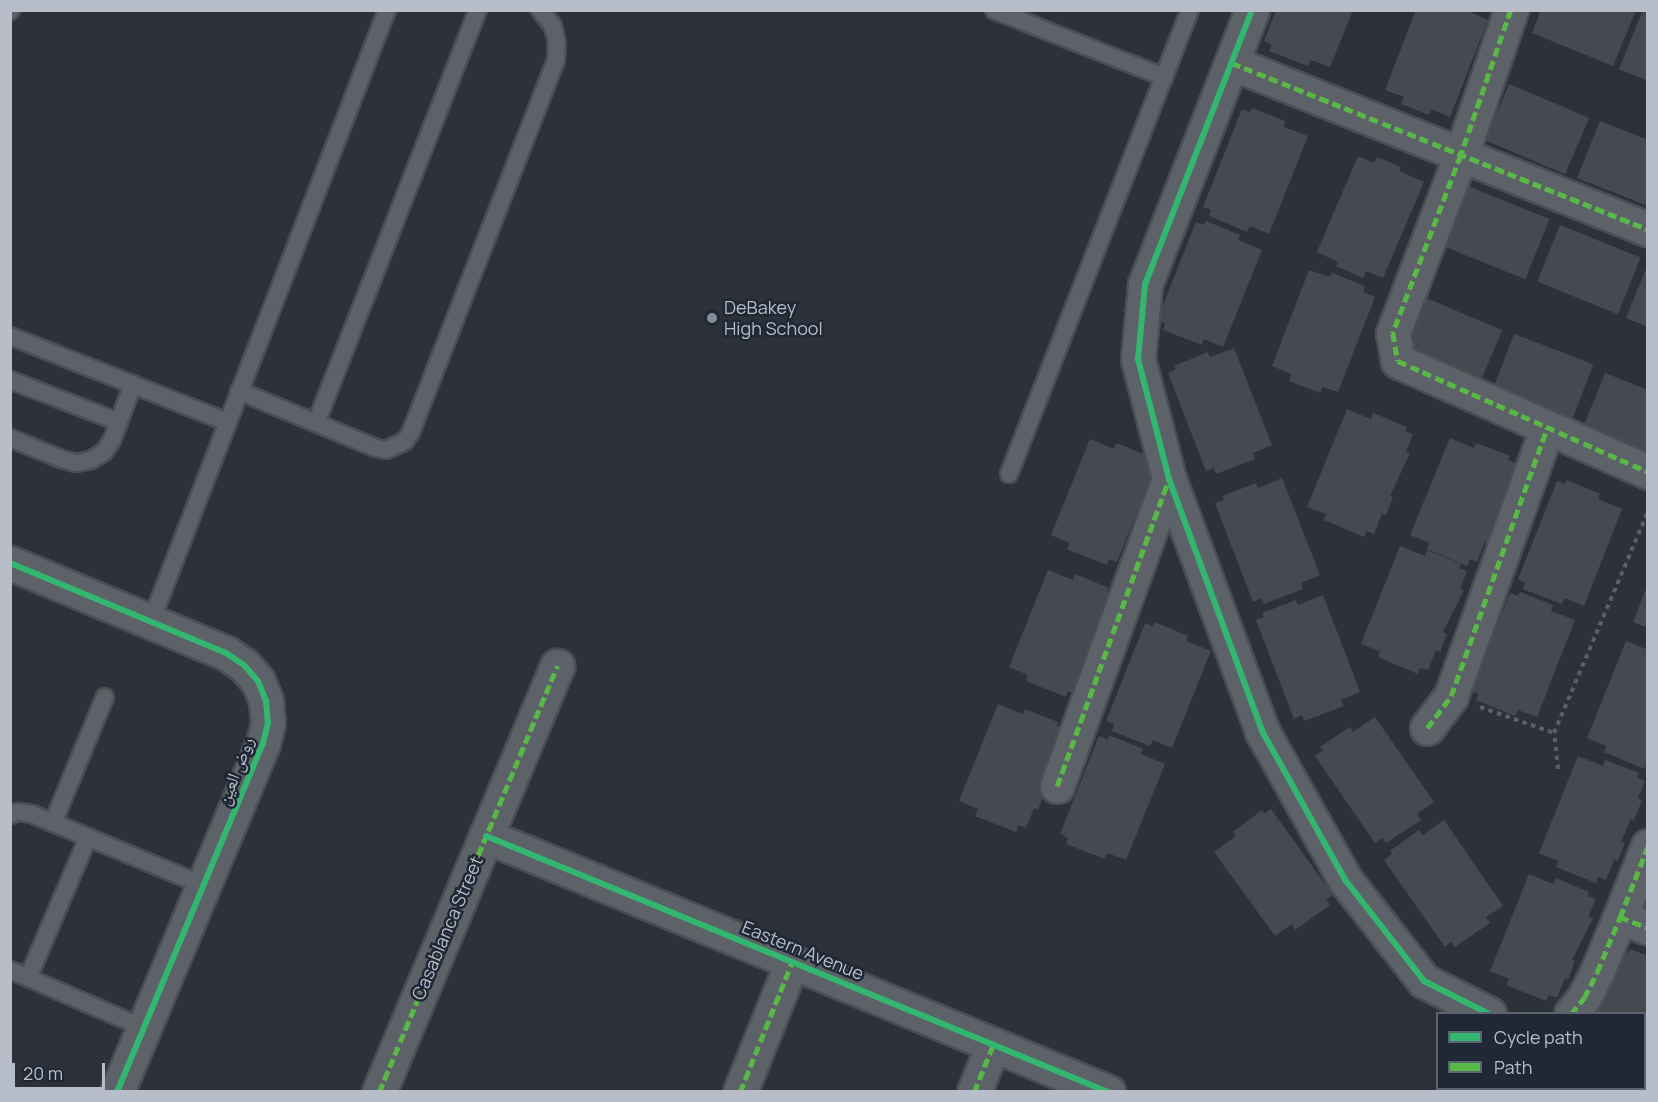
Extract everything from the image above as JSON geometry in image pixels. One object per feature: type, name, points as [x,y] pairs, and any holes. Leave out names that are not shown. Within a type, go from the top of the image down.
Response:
[{"type":"street","points":[[1252,10],[1145,285],[1138,359],[1169,479],[1262,731],[1347,881],[1424,981],[1485,1012]]},
{"type":"street","points":[[1511,10],[1461,155],[1393,333],[1398,361],[1647,472]]},
{"type":"street","points":[[1232,63],[1647,229]]},
{"type":"street","points":[[1427,728],[1451,696],[1547,428]]},
{"type":"street","points":[[1058,786],[1169,479]]},
{"type":"street","name":"روض العين","points":[[10,563],[150,624],[226,653],[244,665],[258,681],[266,701],[268,723],[263,743],[117,1092]]},
{"type":"street","name":"Casablanca Street","points":[[379,1092],[557,666]]},
{"type":"street","name":"Eastern Avenue","points":[[486,836],[1108,1092]]},
{"type":"street","points":[[1573,1012],[1584,998],[1597,972],[1634,922],[1647,846]]},
{"type":"street","points":[[740,1092],[792,962]]},
{"type":"street","points":[[974,1092],[993,1045]]},
{"type":"lane","points":[[150,624],[387,10]]},
{"type":"lane","points":[[316,423],[478,10]]},
{"type":"lane","points":[[238,392],[376,448],[386,450],[405,441],[411,432],[556,60],[558,43],[553,26],[540,10]]},
{"type":"lane","points":[[994,10],[1164,77]]},
{"type":"lane","points":[[1009,474],[1144,134],[1190,10]]},
{"type":"lane","points":[[10,336],[227,422]]},
{"type":"lane","points":[[10,380],[119,422]]},
{"type":"lane","points":[[10,438],[76,463],[91,460],[104,452],[119,422],[133,384]]},
{"type":"lane","points":[[53,822],[105,697]]},
{"type":"lane","points":[[10,815],[25,812],[53,822],[205,886]]},
{"type":"lane","points":[[28,978],[88,837]]},
{"type":"lane","points":[[10,970],[144,1028]]},
{"type":"path","points":[[1558,769],[1554,733],[1647,512]]},
{"type":"path","points":[[1451,696],[1554,733]]},
{"type":"building","points":[[1276,10],[1353,10],[1330,67],[1311,60],[1308,66],[1269,51],[1272,45],[1264,41]]},
{"type":"building","points":[[1416,10],[1466,10],[1488,20],[1450,117],[1431,109],[1429,115],[1401,104],[1404,97],[1385,90]]},
{"type":"building","points":[[1541,10],[1636,10],[1613,66],[1532,33]]},
{"type":"building","points":[[1643,10],[1648,12],[1648,81],[1619,69]]},
{"type":"building","points":[[1509,84],[1589,118],[1565,174],[1485,140]]},
{"type":"building","points":[[1252,108],[1285,121],[1284,127],[1308,136],[1269,234],[1250,226],[1247,232],[1209,216],[1211,210],[1203,207],[1242,109],[1250,112]]},
{"type":"building","points":[[1600,121],[1648,140],[1648,206],[1577,178]]},
{"type":"building","points":[[1358,156],[1374,163],[1377,157],[1401,167],[1399,171],[1424,182],[1383,278],[1366,271],[1363,278],[1336,266],[1338,262],[1317,252]]},
{"type":"building","points":[[1468,186],[1550,219],[1525,279],[1444,246]]},
{"type":"building","points":[[1206,221],[1240,235],[1238,240],[1262,250],[1223,347],[1204,339],[1202,345],[1163,330],[1165,324],[1157,320],[1196,222],[1204,225]]},
{"type":"building","points":[[1560,225],[1641,258],[1618,314],[1537,282]]},
{"type":"building","points":[[1648,266],[1648,327],[1626,318]]},
{"type":"building","points":[[1309,270],[1330,277],[1332,273],[1365,286],[1363,292],[1375,297],[1338,392],[1322,387],[1320,393],[1289,381],[1291,374],[1272,366]]},
{"type":"building","points":[[1424,297],[1502,330],[1478,386],[1400,353]]},
{"type":"building","points":[[1514,334],[1593,364],[1572,420],[1493,389]]},
{"type":"building","points":[[1234,348],[1272,445],[1253,453],[1255,459],[1216,474],[1214,468],[1206,471],[1168,373],[1176,369],[1174,366],[1208,352],[1210,357]]},
{"type":"building","points":[[1605,373],[1648,390],[1648,456],[1582,430]]},
{"type":"building","points":[[1347,409],[1371,419],[1373,413],[1407,427],[1405,431],[1413,434],[1406,452],[1410,453],[1390,496],[1393,497],[1386,515],[1382,513],[1374,534],[1367,531],[1364,537],[1324,520],[1326,514],[1307,507]]},
{"type":"building","points":[[1450,438],[1474,448],[1476,443],[1510,456],[1508,460],[1516,463],[1509,481],[1513,483],[1492,525],[1496,526],[1489,544],[1485,542],[1477,562],[1470,559],[1467,566],[1427,549],[1429,543],[1410,535]]},
{"type":"building","points":[[1090,439],[1114,449],[1116,443],[1149,456],[1156,464],[1117,562],[1109,559],[1107,565],[1067,549],[1070,543],[1051,535]]},
{"type":"building","points":[[1282,478],[1320,575],[1301,583],[1303,589],[1264,604],[1262,598],[1253,602],[1215,503],[1224,500],[1222,496],[1256,483],[1258,488]]},
{"type":"building","points":[[1567,480],[1600,494],[1598,499],[1622,509],[1584,606],[1565,598],[1562,604],[1523,589],[1525,583],[1518,579],[1557,481],[1565,484]]},
{"type":"building","points":[[1400,546],[1425,556],[1427,550],[1461,564],[1459,568],[1467,571],[1460,589],[1464,590],[1443,632],[1447,634],[1440,652],[1436,650],[1428,670],[1420,668],[1418,674],[1378,657],[1380,651],[1361,644]]},
{"type":"building","points":[[1048,570],[1073,580],[1075,574],[1109,588],[1107,592],[1115,595],[1076,694],[1068,691],[1066,697],[1026,681],[1028,675],[1009,667]]},
{"type":"building","points":[[1648,586],[1648,628],[1633,622]]},
{"type":"building","points":[[1520,592],[1553,605],[1551,611],[1575,620],[1537,717],[1518,710],[1515,716],[1476,700],[1479,694],[1471,691],[1510,593],[1518,596]]},
{"type":"building","points":[[1323,595],[1360,692],[1341,700],[1344,706],[1304,721],[1302,715],[1294,719],[1256,620],[1264,617],[1262,613],[1296,600],[1298,605]]},
{"type":"building","points":[[1155,622],[1188,636],[1186,641],[1211,651],[1172,748],[1153,740],[1150,746],[1112,731],[1114,724],[1106,721],[1145,623],[1153,626]]},
{"type":"building","points":[[1626,641],[1648,650],[1648,763],[1644,769],[1604,752],[1606,746],[1587,738]]},
{"type":"building","points":[[998,704],[1023,714],[1025,709],[1058,722],[1057,726],[1065,729],[1041,791],[1045,792],[1038,810],[1034,808],[1026,828],[1018,825],[1016,832],[975,816],[978,809],[959,801]]},
{"type":"building","points":[[1375,717],[1434,802],[1417,814],[1421,820],[1386,843],[1382,838],[1375,843],[1315,756],[1323,751],[1320,747],[1350,727],[1353,732]]},
{"type":"building","points":[[1109,735],[1143,749],[1141,754],[1165,764],[1126,860],[1107,853],[1105,859],[1066,844],[1068,838],[1060,834],[1099,736],[1108,739]]},
{"type":"building","points":[[1578,756],[1603,766],[1605,760],[1639,773],[1637,777],[1645,781],[1638,798],[1642,800],[1634,821],[1631,819],[1621,842],[1625,843],[1618,861],[1614,860],[1606,880],[1598,877],[1596,883],[1556,867],[1558,861],[1539,853]]},
{"type":"building","points":[[1271,809],[1333,895],[1326,900],[1330,905],[1295,930],[1292,924],[1275,936],[1214,852],[1236,836],[1233,832],[1262,810],[1264,814]]},
{"type":"building","points":[[1444,820],[1503,906],[1486,917],[1490,923],[1455,947],[1451,942],[1445,947],[1384,860],[1392,854],[1390,851],[1419,830],[1423,835]]},
{"type":"building","points":[[1529,874],[1553,884],[1556,878],[1589,892],[1588,896],[1596,899],[1588,917],[1593,918],[1572,960],[1575,961],[1568,980],[1565,978],[1557,998],[1549,995],[1546,1001],[1506,985],[1509,979],[1490,971]]},
{"type":"building","points":[[1630,949],[1648,956],[1647,1075],[1646,1012],[1596,1012],[1620,950],[1628,953]]},
{"type":"marked path","points":[[1511,10],[1461,155],[1393,333],[1398,361],[1648,472]]},
{"type":"marked path","points":[[1232,63],[1648,229]]},
{"type":"marked path","points":[[1427,728],[1451,696],[1547,428]]},
{"type":"marked path","points":[[1057,786],[1169,479]]},
{"type":"marked path","points":[[379,1092],[557,666]]},
{"type":"marked path","points":[[1620,917],[1648,846]]},
{"type":"marked path","points":[[1573,1012],[1584,998],[1597,972],[1620,917],[1648,928]]},
{"type":"marked path","points":[[740,1092],[792,962]]},
{"type":"marked path","points":[[974,1092],[993,1045]]},
{"type":"cycle path","points":[[1252,10],[1145,285],[1138,359],[1169,479],[1262,731],[1346,881],[1424,981],[1485,1012]]},
{"type":"cycle path","points":[[10,563],[226,653],[244,665],[258,681],[266,701],[268,723],[263,743],[117,1092]]},
{"type":"cycle path","points":[[486,836],[1108,1092]]},
{"type":"place","name":"DeBakey High School","points":[[712,318]]}]
